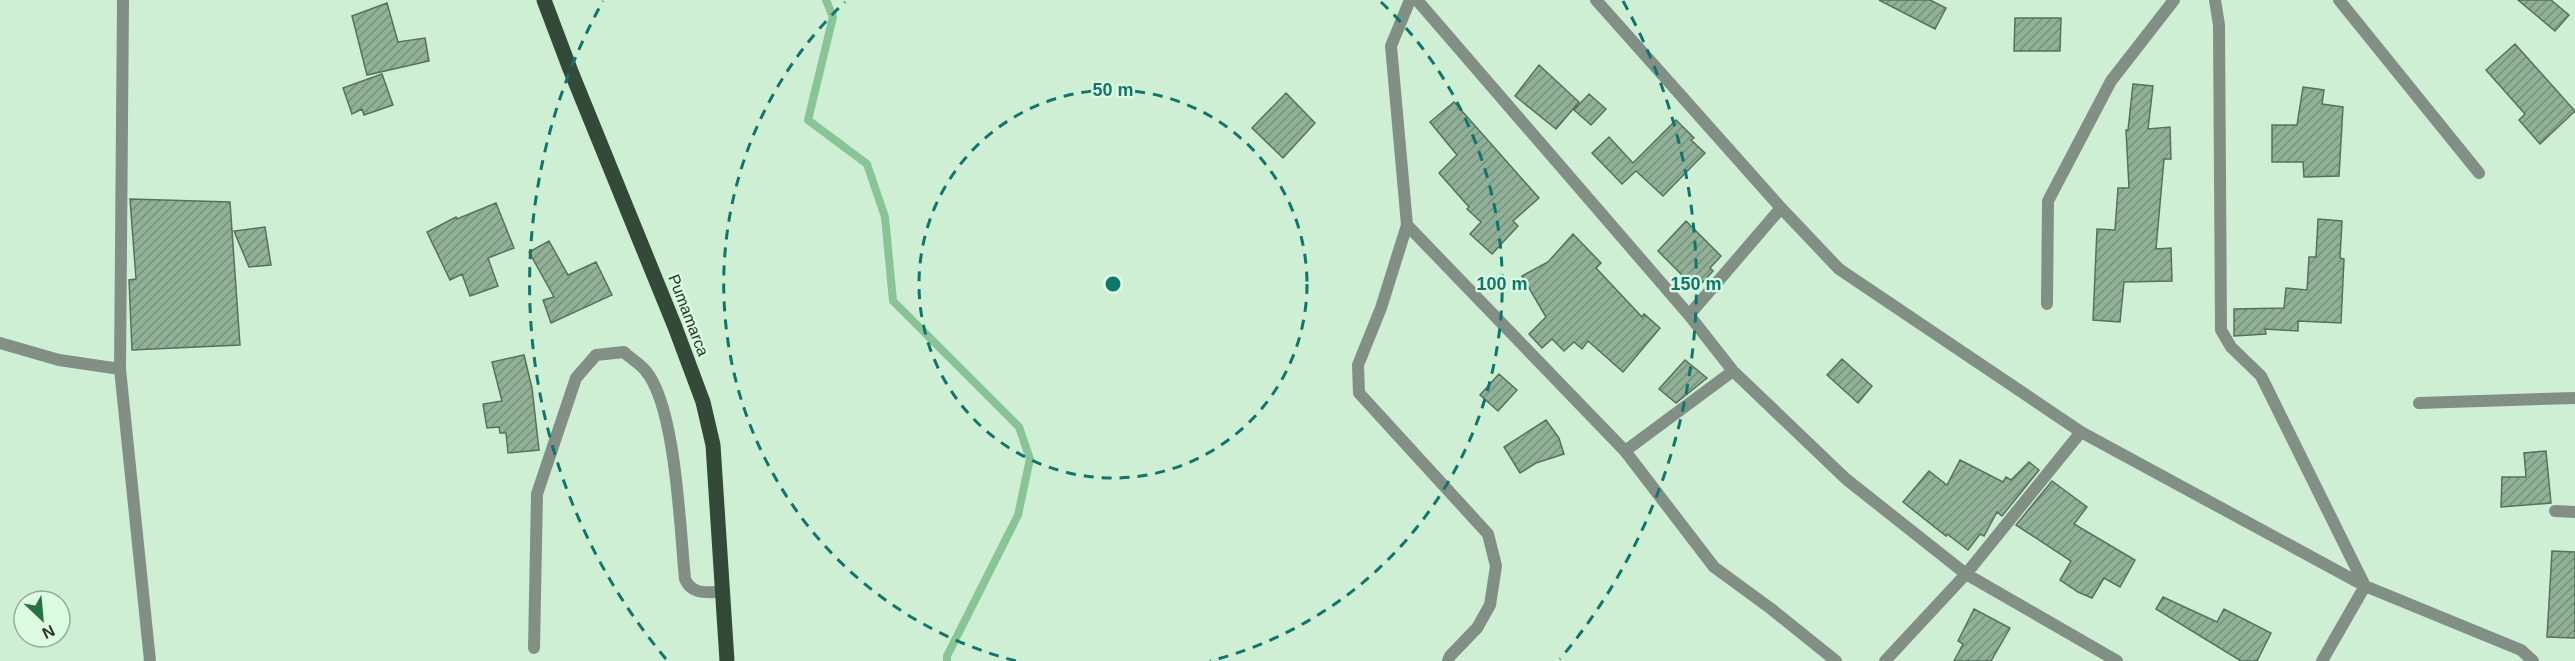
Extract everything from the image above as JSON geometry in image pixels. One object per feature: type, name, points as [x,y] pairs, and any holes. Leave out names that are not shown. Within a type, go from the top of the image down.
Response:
[{"type":"main road","name":"Pumamarca","points":[[544,0],[703,402],[713,446],[727,661]]},
{"type":"street","points":[[123,0],[120,369],[150,661]]},
{"type":"street","points":[[1410,0],[1391,46],[1407,225],[1381,308],[1358,365],[1359,393],[1488,534],[1496,566],[1490,605],[1477,628],[1448,661]]},
{"type":"street","points":[[1417,0],[1689,315],[1733,370],[1846,479],[1966,574],[2117,661]]},
{"type":"street","points":[[1596,0],[1781,208],[1839,269],[2081,432],[2366,586],[2521,650],[2533,661]]},
{"type":"street","points":[[2047,304],[2048,201],[2111,81],[2174,0]]},
{"type":"street","points":[[2215,0],[2219,26],[2221,330],[2230,347],[2261,376],[2366,586]]},
{"type":"street","points":[[2339,0],[2479,173]]},
{"type":"street","points":[[1689,315],[1781,208]]},
{"type":"street","points":[[1407,225],[1625,451],[1714,567],[1836,661]]},
{"type":"street","points":[[0,343],[59,360],[120,369]]},
{"type":"street","points":[[534,648],[537,494],[576,378],[596,355],[624,352],[645,370],[659,394],[670,437],[685,579],[688,587],[695,591],[722,592]]},
{"type":"street","points":[[1625,451],[1733,370]]},
{"type":"street","points":[[2419,403],[2575,398]]},
{"type":"street","points":[[1885,661],[1966,574],[2081,432]]},
{"type":"street","points":[[2555,511],[2575,512]]},
{"type":"street","points":[[2322,661],[2366,586]]},
{"type":"building","points":[[1879,0],[1930,0],[1946,8],[1935,29]]},
{"type":"building","points":[[2518,0],[2551,0],[2569,15],[2555,31]]},
{"type":"building","points":[[387,3],[398,42],[425,38],[429,61],[367,75],[352,16]]},
{"type":"building","points":[[2015,18],[2061,18],[2060,51],[2014,51]]},
{"type":"building","points":[[2515,44],[2575,111],[2540,144],[2519,120],[2525,114],[2486,70]]},
{"type":"building","points":[[1539,65],[1579,102],[1556,129],[1515,96]]},
{"type":"building","points":[[382,74],[393,105],[364,115],[362,109],[352,114],[343,88]]},
{"type":"building","points":[[2133,84],[2153,86],[2148,129],[2170,127],[2171,159],[2164,159],[2156,249],[2171,248],[2172,281],[2124,282],[2120,322],[2093,320],[2097,229],[2115,230],[2118,188],[2129,188],[2126,130],[2128,130]]},
{"type":"building","points":[[2303,87],[2324,90],[2322,104],[2343,107],[2339,176],[2304,177],[2303,162],[2272,162],[2272,125],[2297,125]]},
{"type":"building","points":[[1286,93],[1315,123],[1283,158],[1252,128]]},
{"type":"building","points":[[1589,94],[1606,109],[1591,125],[1574,110]]},
{"type":"building","points":[[1454,102],[1539,198],[1513,221],[1518,226],[1492,254],[1470,234],[1481,222],[1467,209],[1469,207],[1439,173],[1457,155],[1430,122]]},
{"type":"building","points":[[1676,120],[1694,138],[1691,140],[1705,153],[1663,196],[1636,171],[1622,184],[1592,153],[1609,137],[1633,163]]},
{"type":"building","points":[[130,199],[230,202],[240,345],[132,350],[129,280],[136,279]]},
{"type":"building","points":[[496,203],[514,248],[488,258],[498,286],[470,296],[462,274],[450,280],[427,232],[456,217],[457,219]]},
{"type":"building","points":[[2318,219],[2342,221],[2340,258],[2344,259],[2341,323],[2298,321],[2298,331],[2265,329],[2266,334],[2234,336],[2234,309],[2284,308],[2286,288],[2307,290],[2309,257],[2316,257]]},
{"type":"building","points":[[1686,221],[1721,256],[1710,268],[1713,271],[1696,289],[1658,251]]},
{"type":"building","points":[[265,227],[271,265],[249,267],[234,231]]},
{"type":"building","points":[[1573,234],[1601,263],[1596,268],[1642,317],[1644,314],[1660,328],[1623,372],[1588,341],[1582,349],[1574,342],[1564,351],[1552,339],[1542,348],[1529,334],[1546,317],[1522,276],[1548,262]]},
{"type":"building","points":[[549,241],[568,275],[596,262],[612,295],[551,323],[543,300],[554,297],[529,252]]},
{"type":"building","points":[[524,355],[532,388],[539,450],[508,453],[506,433],[500,433],[499,427],[487,428],[483,404],[502,401],[492,362]]},
{"type":"building","points":[[1842,359],[1872,386],[1858,403],[1827,375]]},
{"type":"building","points":[[1685,360],[1707,378],[1676,403],[1659,389]]},
{"type":"building","points":[[1499,374],[1517,390],[1498,411],[1480,395]]},
{"type":"building","points":[[1546,420],[1559,438],[1564,454],[1536,463],[1520,473],[1504,447]]},
{"type":"building","points":[[2546,451],[2551,503],[2501,507],[2502,477],[2526,477],[2524,453]]},
{"type":"building","points":[[1960,460],[2003,482],[2006,477],[2011,480],[2029,462],[2039,470],[2002,516],[1997,512],[1984,536],[1980,534],[1968,550],[1947,534],[1946,536],[1903,502],[1929,471],[1947,485]]},
{"type":"building","points":[[2052,481],[2087,507],[2074,524],[2135,560],[2120,587],[2104,578],[2092,598],[2078,592],[2060,580],[2071,561],[2016,525]]},
{"type":"building","points":[[2552,551],[2575,552],[2575,638],[2547,637]]},
{"type":"building","points":[[2163,597],[2217,622],[2224,609],[2271,633],[2257,661],[2241,661],[2156,609]]},
{"type":"building","points":[[1974,609],[2010,628],[1991,661],[1954,661],[1963,644],[1958,641]]},
{"type":"waterway","points":[[826,0],[833,17],[808,120],[867,164],[885,217],[893,301],[1019,427],[1030,459],[1018,515],[947,656],[947,661]]}]
